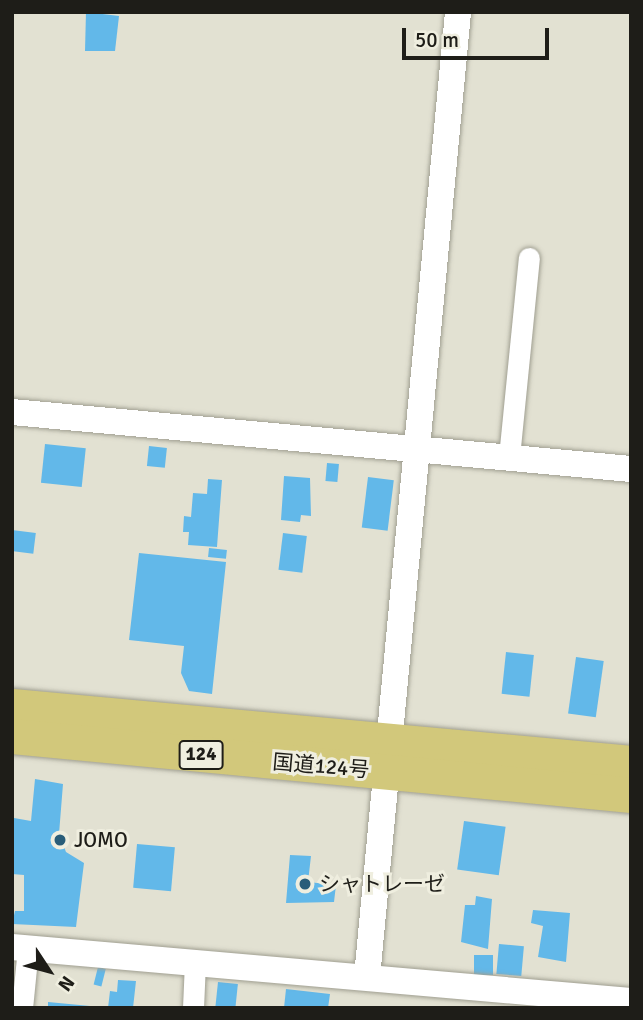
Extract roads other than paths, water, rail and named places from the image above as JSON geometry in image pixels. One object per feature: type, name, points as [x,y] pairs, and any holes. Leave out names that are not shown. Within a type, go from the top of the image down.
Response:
[{"type":"highway","name":"国道124号","points":[[12,706],[388,756],[631,794]]},
{"type":"highway","name":"国道124号","points":[[12,736],[388,756],[631,763]]},
{"type":"street","points":[[367,977],[458,12]]},
{"type":"street","points":[[509,457],[529,258]]},
{"type":"street","points":[[12,412],[631,469]]},
{"type":"street","points":[[22,1008],[20,947],[367,977],[536,1000],[631,1001]]},
{"type":"street","points":[[193,1008],[195,962]]},
{"type":"place","name":"JOMO","points":[[60,840]]},
{"type":"place","name":"シャトレーゼ","points":[[305,884]]}]
